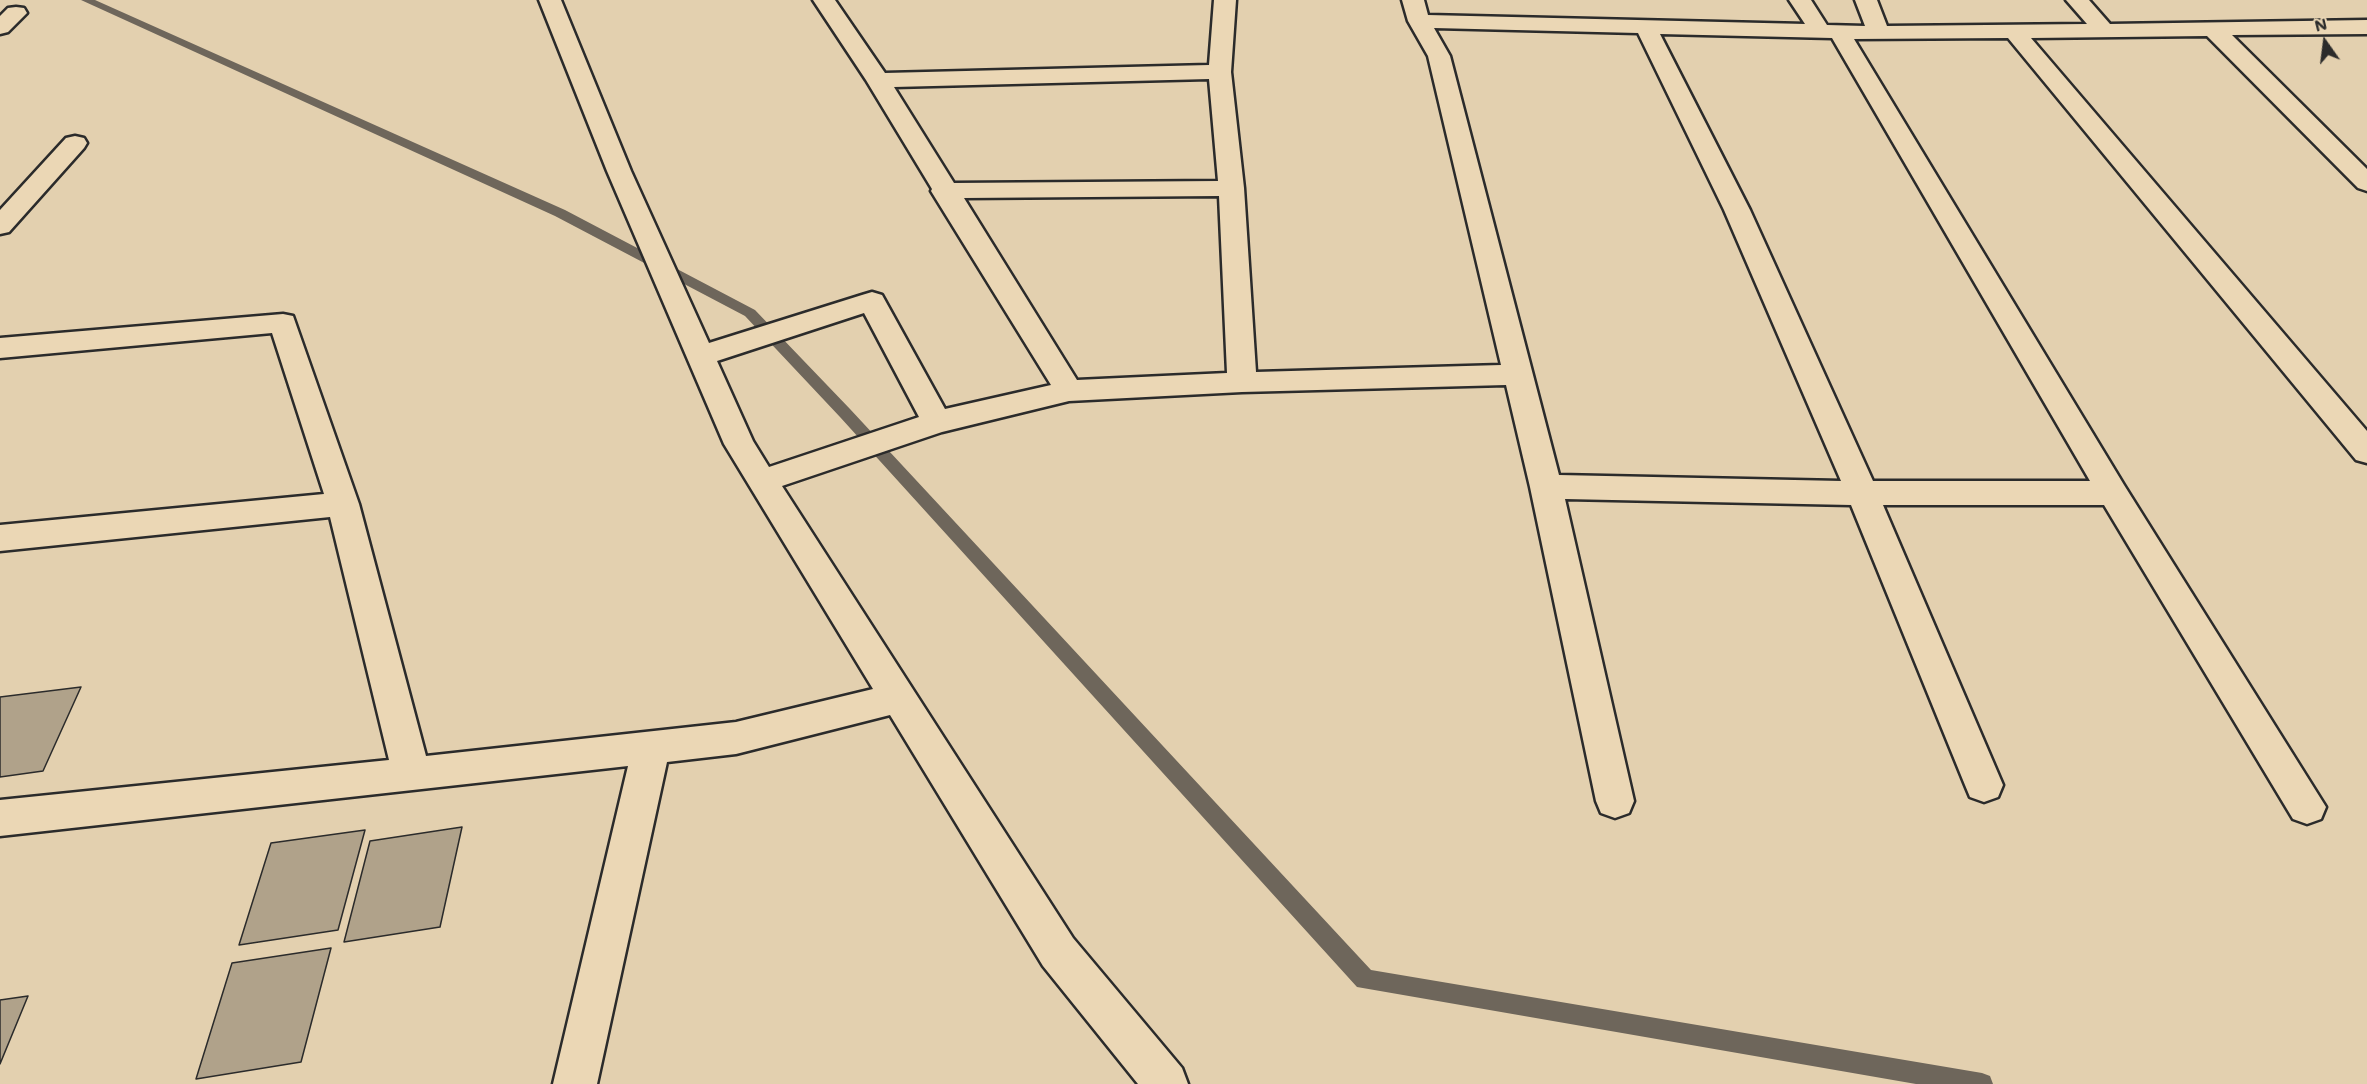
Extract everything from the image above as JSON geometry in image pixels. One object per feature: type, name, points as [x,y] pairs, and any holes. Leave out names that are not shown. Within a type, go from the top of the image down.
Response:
[{"type":"street","points":[[550,0],[648,238],[739,444],[1058,952],[1166,1084]]},
{"type":"street","points":[[824,0],[878,80],[944,191],[1069,391]]},
{"type":"street","points":[[1225,0],[1220,72],[1231,188],[1242,382]]},
{"type":"street","points":[[1546,0],[1555,24]]},
{"type":"street","points":[[1800,0],[1829,31],[2307,807]]},
{"type":"street","points":[[1866,0],[1879,33]]},
{"type":"street","points":[[2077,0],[2103,29]]},
{"type":"street","points":[[1416,11],[1555,24],[1645,26],[1679,18],[1879,33],[2367,27]]},
{"type":"street","points":[[1416,11],[1439,56],[1546,487],[1615,801]]},
{"type":"street","points":[[1645,26],[1737,210],[1862,493],[1984,785]]},
{"type":"street","points":[[2214,30],[2367,183]]},
{"type":"street","points":[[2015,33],[2367,452]]},
{"type":"street","points":[[878,80],[1220,72]]},
{"type":"street","points":[[0,226],[75,143]]},
{"type":"street","points":[[944,191],[1231,188]]},
{"type":"street","points":[[700,356],[872,302],[937,422]]},
{"type":"street","points":[[0,348],[284,323],[343,504],[412,774]]},
{"type":"street","points":[[762,481],[937,422],[1069,391],[1242,382],[1519,375]]},
{"type":"street","points":[[1546,487],[1862,493],[2113,493]]},
{"type":"street","points":[[0,538],[343,504]]},
{"type":"street","points":[[0,818],[736,738],[898,698]]},
{"type":"street","points":[[574,1084],[651,747]]},
{"type":"building","points":[[81,687],[43,771],[0,777],[0,697]]},
{"type":"building","points":[[462,827],[440,927],[344,942],[370,841]]},
{"type":"building","points":[[365,830],[338,930],[239,945],[271,843]]},
{"type":"building","points":[[331,948],[301,1062],[196,1079],[232,963]]},
{"type":"building","points":[[28,996],[0,1064],[0,1000]]},
{"type":"waterway","points":[[86,0],[560,213],[750,313],[845,413],[1365,980],[1982,1084]]}]
